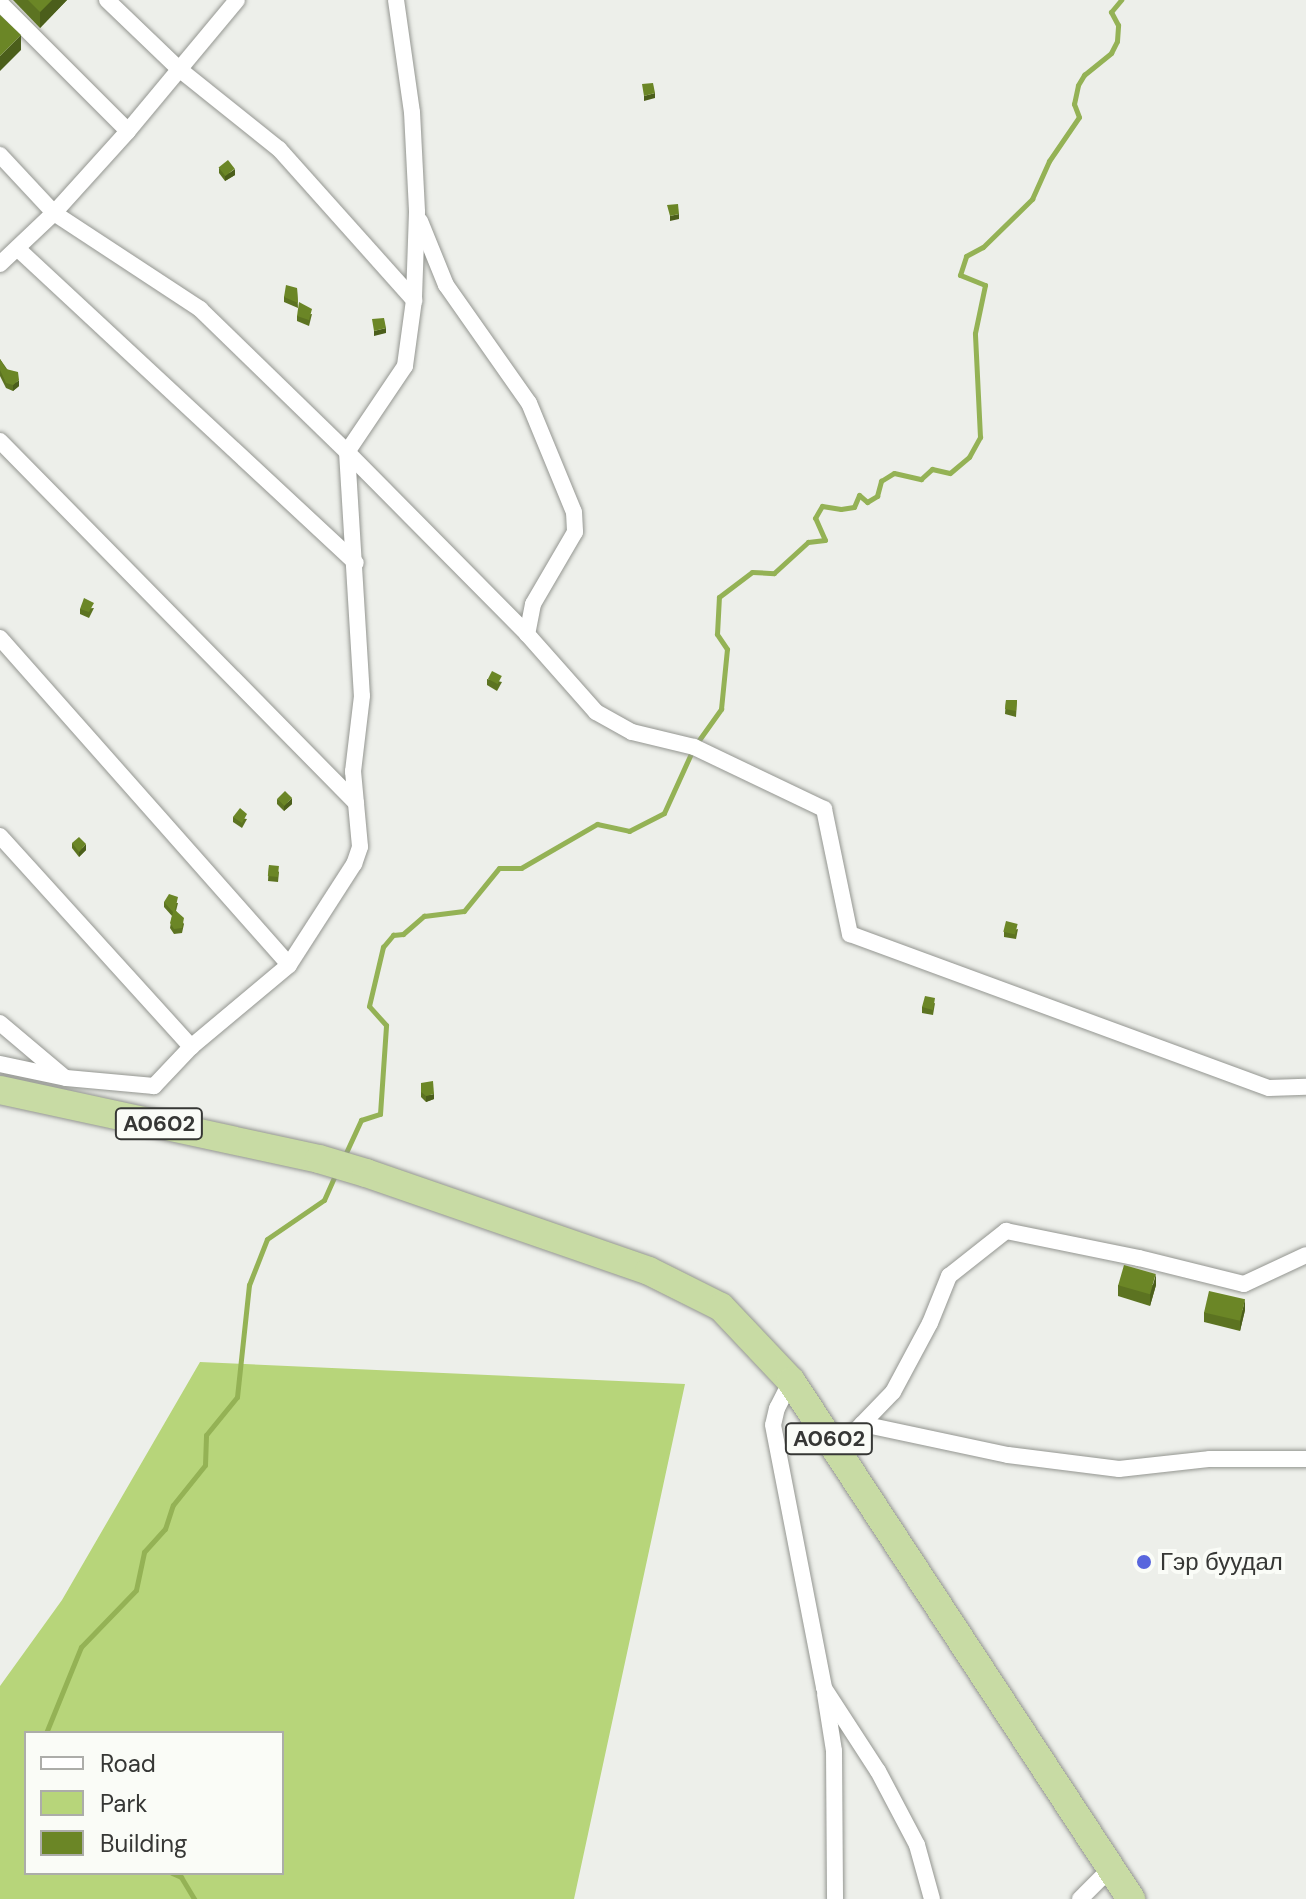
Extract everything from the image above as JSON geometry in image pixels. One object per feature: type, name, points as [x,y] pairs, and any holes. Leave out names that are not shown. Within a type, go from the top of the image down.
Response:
[{"type":"highway","name":"A0602","points":[[0,1090],[319,1159],[366,1173],[649,1271],[721,1307],[791,1381],[1131,1899]]},
{"type":"street","points":[[107,0],[179,69],[279,149],[414,300]]},
{"type":"street","points":[[0,1064],[66,1078],[154,1086],[191,1047],[289,965],[354,864],[360,847],[353,771],[362,696],[347,452],[405,366],[414,300],[417,212],[412,112],[396,0]]},
{"type":"street","points":[[0,3],[128,131]]},
{"type":"street","points":[[0,264],[54,213],[128,131],[229,3]]},
{"type":"street","points":[[0,155],[54,213],[200,309],[527,634],[596,712],[632,732],[694,747],[824,809],[850,934],[1269,1088],[1306,1087]]},
{"type":"street","points":[[417,212],[446,285],[529,403],[574,512],[575,532],[533,604],[527,634]]},
{"type":"street","points":[[18,249],[356,563]]},
{"type":"street","points":[[0,441],[356,803]]},
{"type":"street","points":[[0,638],[289,965]]},
{"type":"street","points":[[0,836],[191,1047]]},
{"type":"street","points":[[0,1023],[66,1078]]},
{"type":"street","points":[[836,1451],[893,1392],[930,1323],[949,1276],[1006,1231],[1139,1258],[1244,1284],[1306,1255]]},
{"type":"street","points":[[791,1381],[777,1408],[773,1425],[834,1751],[835,1899]]},
{"type":"street","points":[[862,1424],[1008,1455],[1119,1469],[1210,1459],[1306,1459]]},
{"type":"street","points":[[824,1688],[878,1771],[917,1845],[932,1899]]},
{"type":"street","points":[[1080,1899],[1111,1868]]},
{"type":"green space","points":[[200,1362],[685,1384],[574,1899],[0,1899],[0,1686],[62,1600]]},
{"type":"building","points":[[28,0],[52,0],[40,12]]},
{"type":"building","points":[[0,15],[21,35],[0,56]]},
{"type":"building","points":[[653,83],[655,93],[644,96],[642,84]]},
{"type":"building","points":[[228,160],[235,169],[225,176],[219,167]]},
{"type":"building","points":[[678,204],[679,214],[670,216],[667,205]]},
{"type":"building","points":[[286,285],[297,288],[298,303],[284,297]]},
{"type":"building","points":[[299,302],[312,309],[309,320],[297,316]]},
{"type":"building","points":[[384,318],[386,328],[374,331],[372,319]]},
{"type":"building","points":[[0,359],[6,369],[18,372],[19,380],[13,385],[6,383],[0,370]]},
{"type":"building","points":[[84,598],[94,603],[89,612],[80,609]]},
{"type":"building","points":[[492,671],[502,676],[498,684],[488,679]]},
{"type":"building","points":[[1006,700],[1017,700],[1016,711],[1005,709]]},
{"type":"building","points":[[285,791],[292,798],[284,806],[277,799]]},
{"type":"building","points":[[240,808],[247,814],[242,823],[233,817]]},
{"type":"building","points":[[79,837],[86,844],[79,852],[72,843]]},
{"type":"building","points":[[269,865],[279,866],[278,877],[268,876]]},
{"type":"building","points":[[169,894],[178,897],[175,910],[184,918],[182,928],[174,929],[170,923],[173,912],[164,902]]},
{"type":"building","points":[[1006,921],[1018,924],[1015,935],[1003,932]]},
{"type":"building","points":[[925,996],[935,998],[933,1010],[922,1007]]},
{"type":"building","points":[[433,1081],[434,1094],[426,1096],[421,1092],[421,1083]]},
{"type":"building","points":[[1124,1265],[1156,1274],[1150,1294],[1118,1285]]},
{"type":"building","points":[[1209,1291],[1245,1299],[1240,1321],[1204,1312]]},
{"type":"waterway","points":[[344,1157],[361,1120],[380,1114],[386,1025],[369,1006],[383,947],[393,935],[403,934],[424,916],[464,911],[499,868],[521,868],[597,824],[629,831],[664,813],[694,747],[721,709],[727,649],[717,634],[719,597],[752,572],[774,573],[808,542],[825,540],[815,518],[822,506],[841,509],[854,507],[859,495],[867,502],[877,496],[881,481],[894,473],[921,479],[932,469],[950,473],[969,457],[980,437],[975,333],[985,285],[960,275],[966,256],[983,247],[1032,199],[1049,161],[1079,117],[1074,104],[1078,85],[1084,75],[1111,53],[1117,41],[1118,25],[1111,12],[1121,0]]},
{"type":"waterway","points":[[47,1731],[81,1647],[136,1590],[144,1552],[165,1529],[173,1505],[205,1465],[206,1435],[237,1397],[249,1285],[267,1239],[324,1200],[336,1173]]},
{"type":"waterway","points":[[176,1875],[181,1877],[194,1899]]},
{"type":"place","name":"Гэр буудал","points":[[1144,1562]]}]
